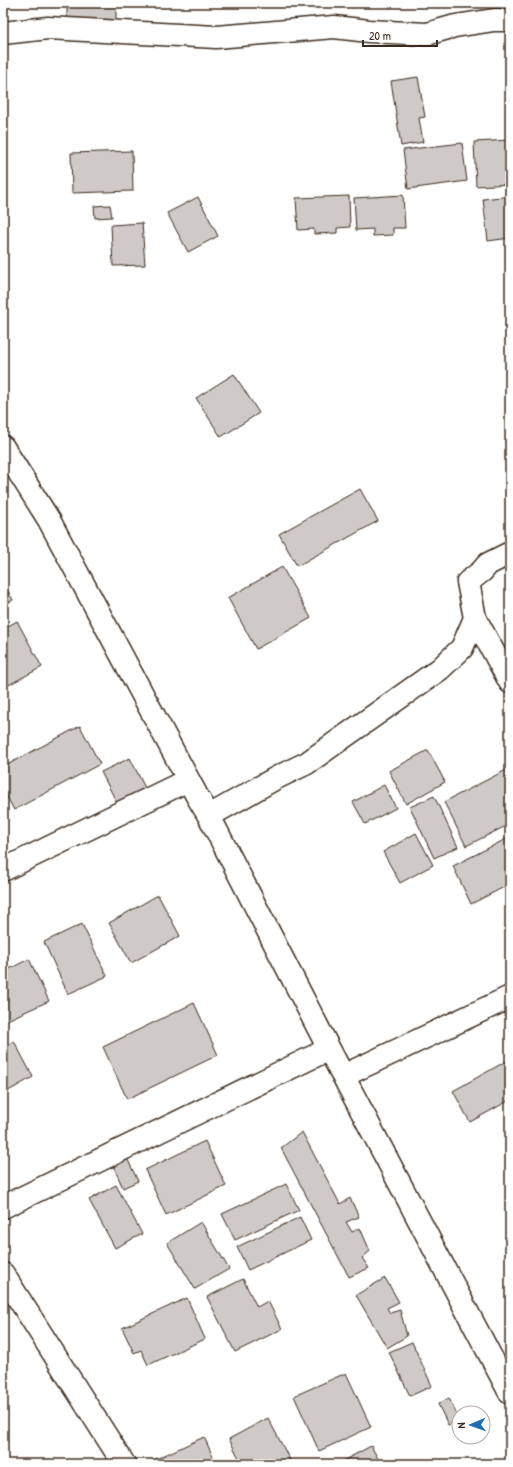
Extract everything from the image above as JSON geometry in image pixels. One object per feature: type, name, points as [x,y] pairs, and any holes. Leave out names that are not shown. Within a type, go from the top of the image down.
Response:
[{"type":"street","points":[[3,33],[48,28],[216,37],[334,27],[369,32],[427,34],[455,26],[494,20],[510,20]]},
{"type":"street","points":[[3,447],[49,520],[188,780],[209,816],[343,1076],[510,1393]]},
{"type":"street","points":[[510,553],[488,564],[468,582],[475,618],[510,682]]},
{"type":"street","points":[[209,816],[276,778],[307,763],[440,669],[462,648],[475,618]]},
{"type":"street","points":[[3,870],[188,780]]},
{"type":"street","points":[[343,1076],[510,997]]},
{"type":"street","points":[[3,1207],[329,1049]]},
{"type":"street","points":[[3,1274],[115,1459]]},
{"type":"building","points":[[67,4],[116,4],[116,26],[67,26]]},
{"type":"building","points":[[418,77],[425,117],[419,118],[423,142],[401,146],[391,81]]},
{"type":"building","points":[[510,140],[510,184],[476,186],[474,142]]},
{"type":"building","points":[[462,143],[467,181],[408,189],[403,150]]},
{"type":"building","points":[[132,151],[133,191],[72,193],[71,153]]},
{"type":"building","points":[[403,195],[405,228],[393,228],[393,235],[373,236],[373,229],[356,230],[354,198]]},
{"type":"building","points":[[349,196],[350,227],[337,228],[337,233],[314,234],[314,229],[298,230],[296,198]]},
{"type":"building","points":[[510,196],[510,238],[488,241],[483,199]]},
{"type":"building","points":[[198,197],[218,236],[188,252],[167,213]]},
{"type":"building","points":[[110,205],[112,217],[95,218],[94,206]]},
{"type":"building","points":[[142,223],[145,265],[113,266],[111,225]]},
{"type":"building","points":[[234,374],[259,413],[221,437],[196,398]]},
{"type":"building","points":[[360,489],[378,521],[297,566],[279,534]]},
{"type":"building","points":[[282,567],[311,618],[256,649],[228,598]]},
{"type":"building","points":[[3,582],[13,600],[3,605]]},
{"type":"building","points":[[17,621],[42,667],[3,688],[3,629]]},
{"type":"building","points":[[80,726],[100,764],[14,810],[3,789],[3,767]]},
{"type":"building","points":[[428,750],[445,782],[406,804],[389,771]]},
{"type":"building","points":[[130,758],[145,788],[117,803],[101,772]]},
{"type":"building","points":[[510,768],[510,824],[466,846],[444,802]]},
{"type":"building","points":[[384,785],[396,808],[365,824],[353,802]]},
{"type":"building","points":[[434,796],[458,847],[434,858],[410,807]]},
{"type":"building","points":[[416,833],[433,865],[400,883],[383,852]]},
{"type":"building","points":[[510,837],[510,884],[471,904],[453,866]]},
{"type":"building","points":[[158,895],[180,936],[131,963],[109,923]]},
{"type":"building","points":[[82,924],[107,976],[68,994],[44,942]]},
{"type":"building","points":[[29,959],[49,1001],[5,1021],[3,1016],[3,972]]},
{"type":"building","points":[[194,1003],[218,1055],[127,1099],[103,1047]]},
{"type":"building","points":[[14,1041],[33,1077],[3,1094],[3,1047]]},
{"type":"building","points":[[510,1059],[510,1100],[470,1122],[453,1091]]},
{"type":"building","points":[[302,1132],[340,1204],[350,1198],[359,1217],[346,1222],[352,1232],[360,1228],[370,1251],[362,1258],[369,1268],[349,1277],[281,1148]]},
{"type":"building","points":[[205,1141],[226,1186],[166,1215],[145,1170]]},
{"type":"building","points":[[126,1156],[138,1181],[123,1188],[112,1163]]},
{"type":"building","points":[[286,1184],[299,1210],[235,1240],[222,1214]]},
{"type":"building","points":[[116,1185],[142,1234],[115,1248],[89,1200]]},
{"type":"building","points":[[300,1217],[311,1240],[248,1270],[237,1247]]},
{"type":"building","points":[[201,1222],[229,1269],[195,1289],[167,1243]]},
{"type":"building","points":[[385,1278],[399,1302],[387,1308],[390,1313],[400,1310],[407,1336],[387,1348],[356,1295]]},
{"type":"building","points":[[243,1279],[257,1307],[268,1301],[282,1329],[235,1352],[207,1297]]},
{"type":"building","points":[[187,1298],[205,1339],[148,1365],[141,1350],[134,1353],[122,1328]]},
{"type":"building","points":[[412,1342],[432,1386],[410,1396],[389,1352]]},
{"type":"building","points":[[346,1373],[371,1427],[319,1451],[294,1396]]},
{"type":"building","points":[[449,1398],[452,1405],[451,1424],[448,1425],[438,1404]]},
{"type":"building","points":[[268,1418],[292,1464],[242,1464],[229,1439]]},
{"type":"building","points":[[204,1437],[214,1459],[202,1464],[145,1464]]},
{"type":"building","points":[[371,1446],[381,1464],[337,1464]]}]
